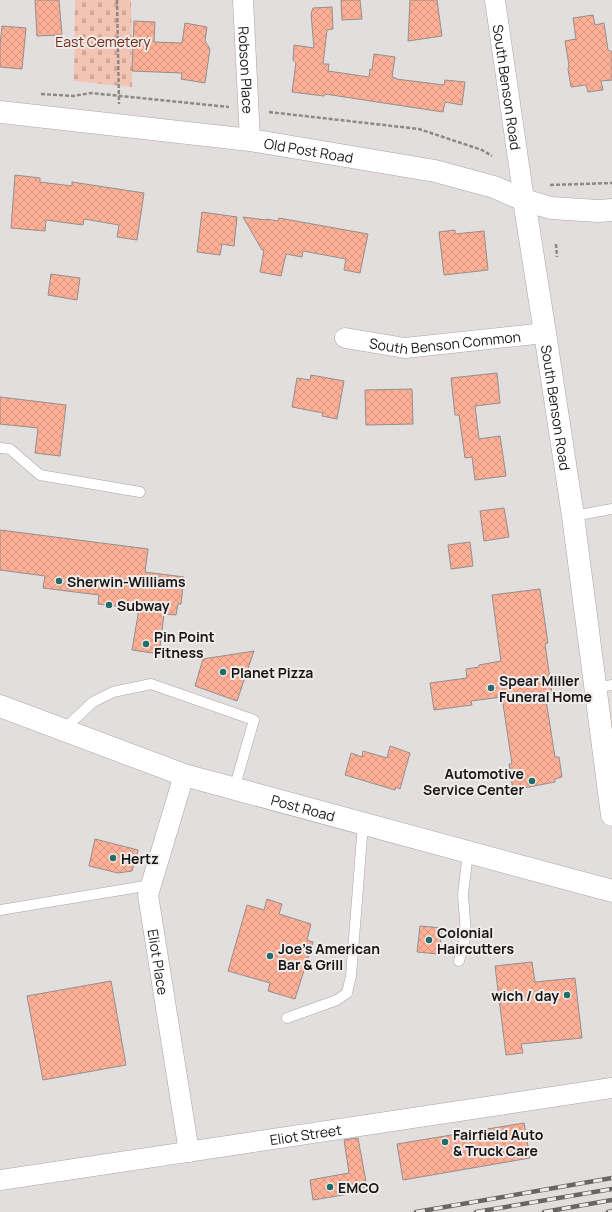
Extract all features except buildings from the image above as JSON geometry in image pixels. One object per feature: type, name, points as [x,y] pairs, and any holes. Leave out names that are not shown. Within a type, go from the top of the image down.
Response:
[{"type":"street","name":"Robson Place","points":[[243,0],[250,140]]},
{"type":"street","name":"South Benson Road","points":[[495,0],[524,200],[573,516],[604,687],[612,815]]},
{"type":"street","name":"Old Post Road","points":[[0,112],[250,140],[436,171],[494,187],[524,200],[551,208],[598,212],[612,210]]},
{"type":"street","name":"South Benson Common","points":[[345,338],[405,348],[545,333]]},
{"type":"street","name":"Post Road","points":[[0,706],[184,775],[612,891]]},
{"type":"street","name":"Eliot Place","points":[[184,775],[148,895],[189,1152]]},
{"type":"street","name":"Eliot Street","points":[[0,1180],[612,1088]]},
{"type":"lane","points":[[0,448],[10,450],[40,475],[140,492]]},
{"type":"lane","points":[[573,516],[612,510]]},
{"type":"lane","points":[[63,730],[93,702],[113,692],[151,684],[254,720],[234,789]]},
{"type":"lane","points":[[287,1018],[337,1000],[347,993],[352,976],[363,824]]},
{"type":"lane","points":[[459,961],[466,935],[463,894],[468,852]]},
{"type":"lane","points":[[0,910],[151,885]]},
{"type":"path","points":[[118,0],[118,125]]},
{"type":"path","points":[[37,93],[73,96],[91,92],[234,108]]},
{"type":"path","points":[[268,112],[419,129],[482,150],[492,156]]},
{"type":"path","points":[[548,185],[612,183]]},
{"type":"path","points":[[556,244],[557,257]]},
{"type":"green space","name":"East Cemetery","points":[[75,0],[131,0],[132,87],[74,81]]},
{"type":"railway","points":[[416,1212],[612,1178]]},
{"type":"railway","points":[[476,1212],[612,1189]]},
{"type":"railway","points":[[544,1212],[612,1200]]},
{"type":"railway","points":[[608,1212],[612,1211]]},
{"type":"place","name":"Sherwin-Williams","points":[[59,581]]},
{"type":"place","name":"Subway","points":[[109,605]]},
{"type":"place","name":"Pin Point Fitness","points":[[146,644]]},
{"type":"place","name":"Planet Pizza","points":[[223,672]]},
{"type":"place","name":"Spear Miller Funeral Home","points":[[491,688]]},
{"type":"place","name":"Automotive Service Center","points":[[532,781]]},
{"type":"place","name":"Hertz","points":[[113,858]]},
{"type":"place","name":"Colonial Haircutters","points":[[429,940]]},
{"type":"place","name":"Joe's American Bar & Grill","points":[[270,956]]},
{"type":"place","name":"wich / day","points":[[567,995]]},
{"type":"place","name":"Fairfield Auto & Truck Care","points":[[445,1142]]},
{"type":"place","name":"EMCO","points":[[330,1187]]}]
